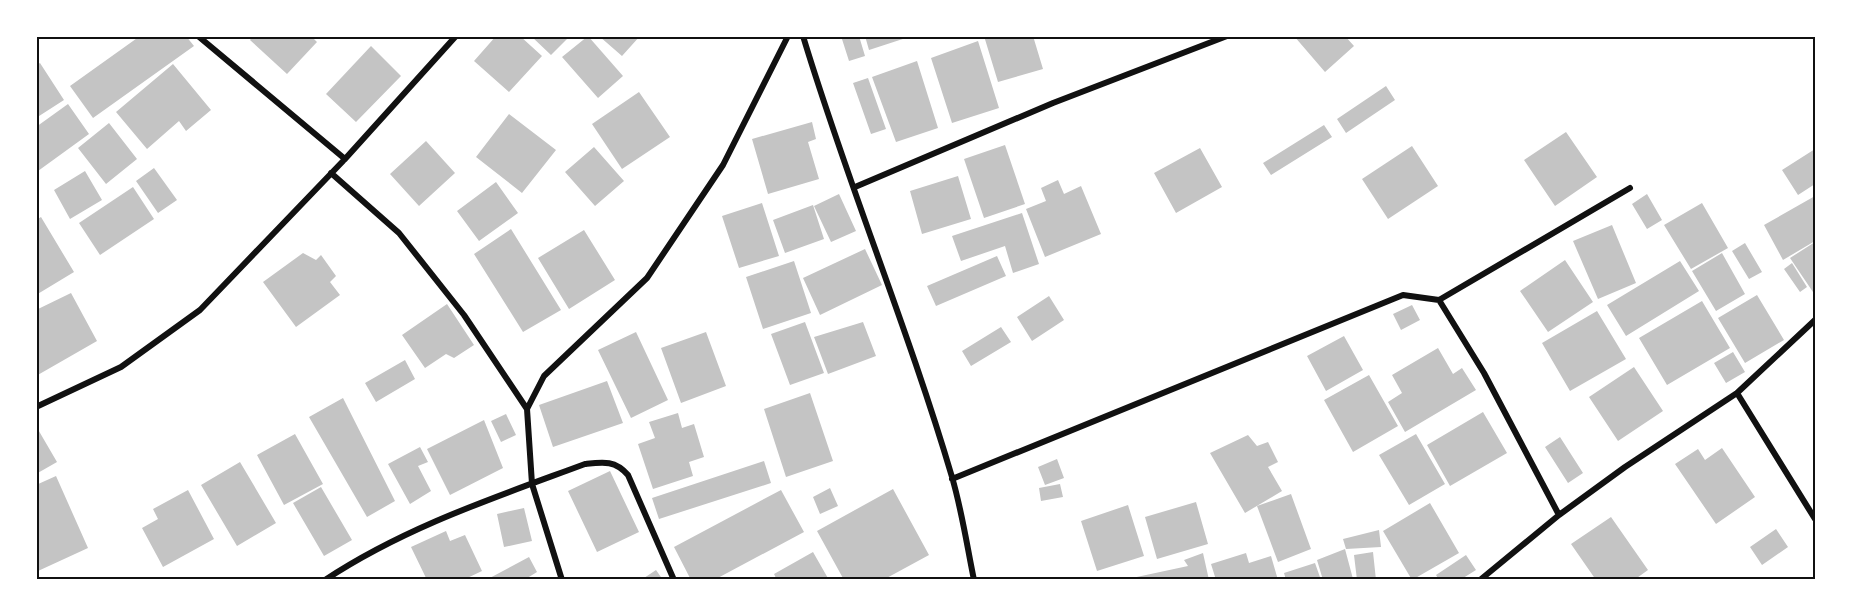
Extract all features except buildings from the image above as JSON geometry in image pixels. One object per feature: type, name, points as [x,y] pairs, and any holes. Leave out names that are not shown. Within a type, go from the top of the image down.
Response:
[{"type":"street","points":[[198,36],[345,159]]},
{"type":"street","points":[[36,406],[120,367],[200,310],[345,159],[456,36]]},
{"type":"street","points":[[527,409],[544,376],[647,278],[723,165],[788,36]]},
{"type":"street","points":[[803,36],[822,99],[855,187],[952,479],[975,580]]},
{"type":"street","points":[[855,187],[1053,103],[1227,36]]},
{"type":"street","points":[[331,172],[399,233],[464,315],[527,409],[532,484],[562,580]]},
{"type":"street","points":[[952,479],[1403,295],[1439,300],[1630,188]]},
{"type":"street","points":[[1439,300],[1484,373],[1559,515]]},
{"type":"street","points":[[1480,580],[1559,515],[1625,467],[1737,393],[1815,320]]},
{"type":"street","points":[[1737,393],[1815,519]]},
{"type":"street","points":[[325,580],[364,554],[451,514],[585,464],[608,462],[620,465],[628,475],[675,580]]}]
